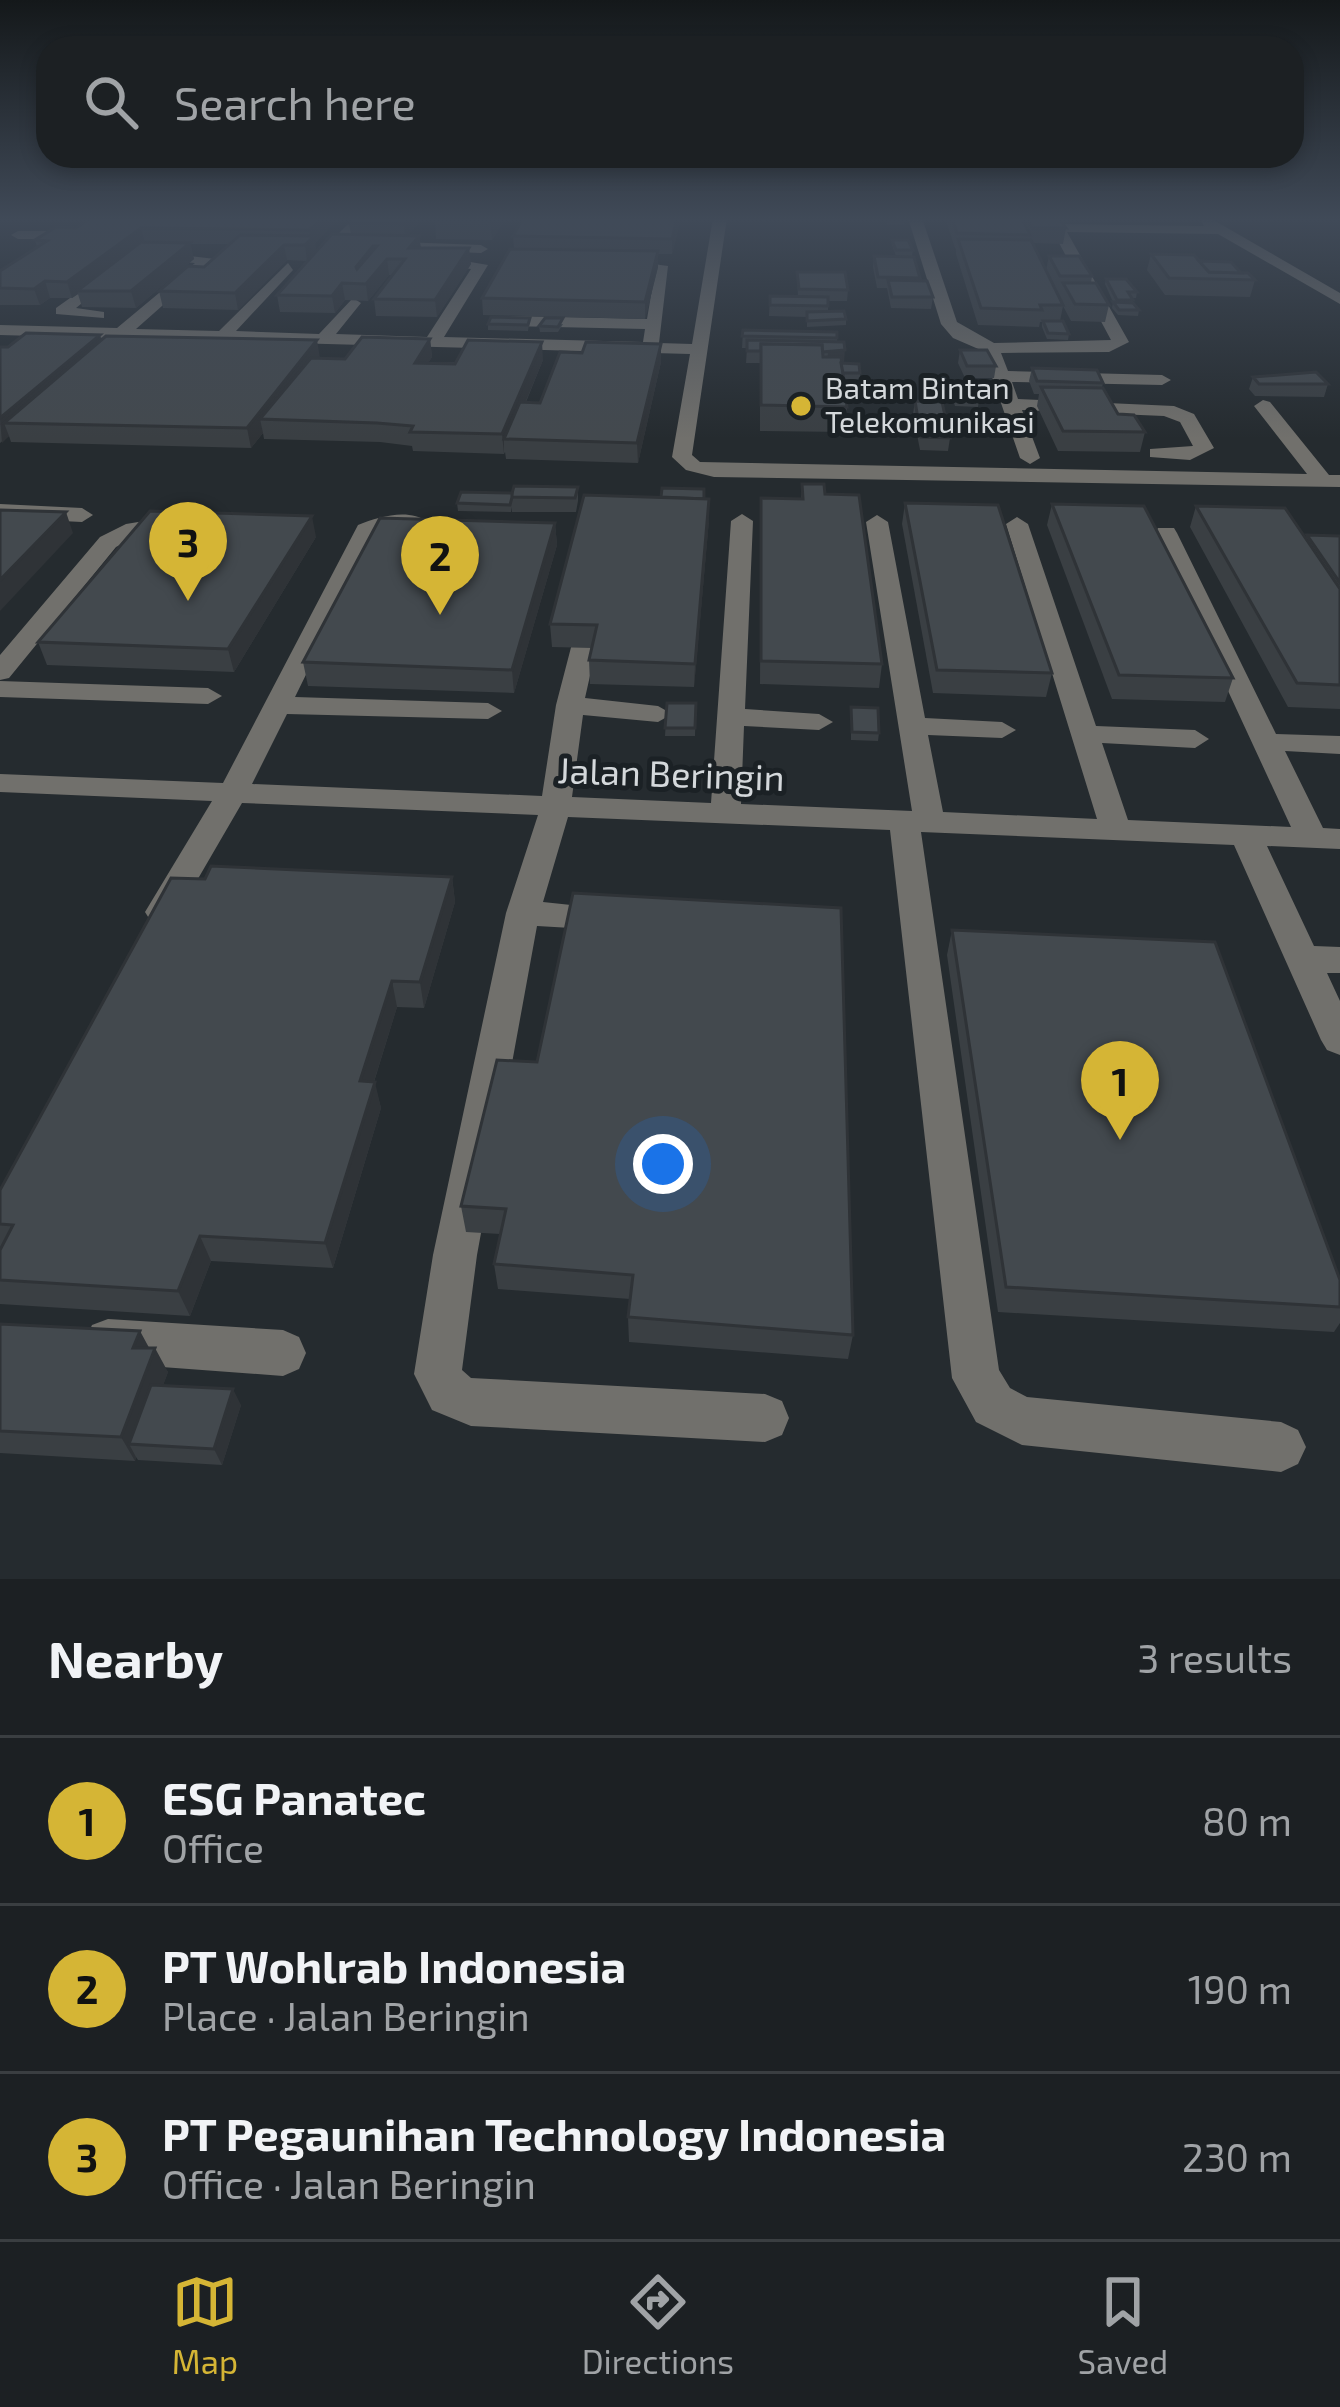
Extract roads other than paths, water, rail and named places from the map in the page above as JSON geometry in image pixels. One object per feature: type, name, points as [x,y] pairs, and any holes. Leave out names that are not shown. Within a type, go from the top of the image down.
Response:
[{"type":"street","points":[[88,292],[62,311],[224,335],[466,342],[568,357],[628,358]]},
{"type":"street","points":[[0,313],[122,332],[142,324],[175,292]]},
{"type":"street","points":[[224,335],[265,292]]},
{"type":"street","points":[[433,341],[464,292]]},
{"type":"street","points":[[650,347],[660,292]]},
{"type":"street","points":[[708,292],[682,457],[703,470],[1331,481]]},
{"type":"street","points":[[939,292],[950,324],[959,334],[991,348],[1118,346],[1121,342],[1092,292]]},
{"type":"street","points":[[325,338],[353,303]]},
{"type":"street","points":[[8,330],[44,318]]},
{"type":"street","points":[[44,318],[26,347],[88,350]]},
{"type":"street","points":[[268,318],[445,322]]},
{"type":"street","points":[[509,321],[655,324]]},
{"type":"street","points":[[142,324],[132,349],[196,351]]},
{"type":"street","points":[[254,336],[242,350],[312,355]]},
{"type":"street","points":[[349,357],[362,340]]},
{"type":"street","points":[[454,362],[466,342]]},
{"type":"street","points":[[568,357],[650,347],[699,349]]},
{"type":"street","points":[[991,348],[1030,458]]},
{"type":"street","points":[[1001,376],[1162,380]]},
{"type":"street","points":[[1104,379],[1121,406]]},
{"type":"street","points":[[1011,404],[1121,406],[1180,413],[1204,448],[1190,454],[1157,453]]},
{"type":"street","points":[[1263,406],[1331,481]]},
{"type":"street","points":[[0,511],[82,514]]},
{"type":"street","points":[[725,815],[742,520]]},
{"type":"street","points":[[141,952],[232,794],[366,530],[393,521],[439,523]]},
{"type":"street","points":[[877,521],[913,726],[917,938],[976,1378],[993,1405],[1022,1421],[1281,1448]]},
{"type":"street","points":[[0,672],[108,542],[151,525],[207,523]]},
{"type":"street","points":[[1017,524],[1116,830]]},
{"type":"street","points":[[1166,533],[1266,742],[1326,838]]},
{"type":"street","points":[[598,590],[570,705],[555,808],[523,913],[455,1255],[438,1374],[449,1393],[471,1402],[765,1418]]},
{"type":"street","points":[[0,689],[208,696]]},
{"type":"street","points":[[276,705],[488,711]]},
{"type":"street","points":[[570,705],[658,714]]},
{"type":"street","points":[[731,717],[819,722]]},
{"type":"street","points":[[913,726],[1002,730]]},
{"type":"street","points":[[1084,734],[1195,739]]},
{"type":"street","points":[[1266,742],[1340,745]]},
{"type":"street","name":"Jalan Beringin","points":[[0,783],[1326,838]]},
{"type":"street","points":[[1246,836],[1340,1040]]},
{"type":"street","points":[[173,890],[218,891]]},
{"type":"street","points":[[523,913],[638,920]]},
{"type":"street","points":[[917,938],[964,940]]},
{"type":"street","points":[[1301,959],[1340,960]]},
{"type":"street","points":[[71,1338],[283,1353]]},
{"type":"place","name":"Batam Bintan Telekomunikasi","points":[[801,406]]},
{"type":"place","name":"PT Pegaunihan Technology Indonesia","points":[[188,601]]},
{"type":"place","name":"PT Wohlrab Indonesia","points":[[440,615]]},
{"type":"place","name":"ESG Panatec","points":[[1120,1140]]}]
